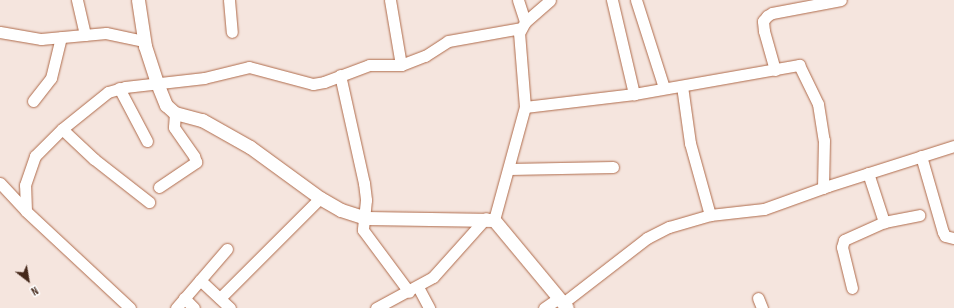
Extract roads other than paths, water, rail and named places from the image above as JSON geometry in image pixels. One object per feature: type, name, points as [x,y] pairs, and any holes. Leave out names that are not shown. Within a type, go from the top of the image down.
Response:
[{"type":"main road","points":[[138,0],[144,41],[157,83],[166,105],[175,113],[202,120],[250,147],[320,198],[341,210],[366,218],[490,219],[563,303]]},
{"type":"street","points":[[77,0],[85,35]]},
{"type":"street","points":[[229,0],[232,32]]},
{"type":"street","points":[[390,0],[401,65]]},
{"type":"street","points":[[518,0],[523,25]]},
{"type":"street","points":[[376,308],[413,289],[444,266],[490,219],[509,169],[525,108],[519,33],[523,25],[550,0]]},
{"type":"street","points":[[612,0],[634,94]]},
{"type":"street","points":[[636,0],[664,88]]},
{"type":"street","points":[[775,70],[763,21],[772,13],[801,4],[840,0]]},
{"type":"street","points":[[26,210],[25,185],[31,163],[62,129],[108,92],[119,88],[204,78],[249,66],[313,84],[370,65],[401,65],[425,56],[448,41],[523,25]]},
{"type":"street","points":[[0,32],[41,39],[106,33],[144,41]]},
{"type":"street","points":[[33,101],[51,78],[61,37]]},
{"type":"street","points":[[525,108],[634,94],[799,66],[804,71],[818,104],[824,140],[823,188]]},
{"type":"street","points":[[340,76],[364,183],[366,218],[363,230],[367,238],[429,308]]},
{"type":"street","points":[[682,86],[690,142],[710,215]]},
{"type":"street","points":[[119,88],[147,141]]},
{"type":"street","points":[[159,187],[196,162],[194,156],[174,127],[175,113]]},
{"type":"street","points":[[62,129],[94,159],[149,202]]},
{"type":"street","points":[[544,308],[563,303],[647,238],[669,227],[710,215],[764,210],[823,188],[954,146]]},
{"type":"street","points":[[921,156],[943,232],[945,236],[954,238]]},
{"type":"street","points":[[509,169],[614,167]]},
{"type":"street","points":[[868,173],[884,222]]},
{"type":"street","points":[[0,183],[26,210],[130,308]]},
{"type":"street","points":[[220,298],[320,198]]},
{"type":"street","points":[[852,288],[842,247],[844,240],[884,222],[919,215]]},
{"type":"street","points":[[176,308],[227,249]]},
{"type":"street","points":[[200,280],[230,308]]},
{"type":"street","points":[[184,298],[194,308]]}]
